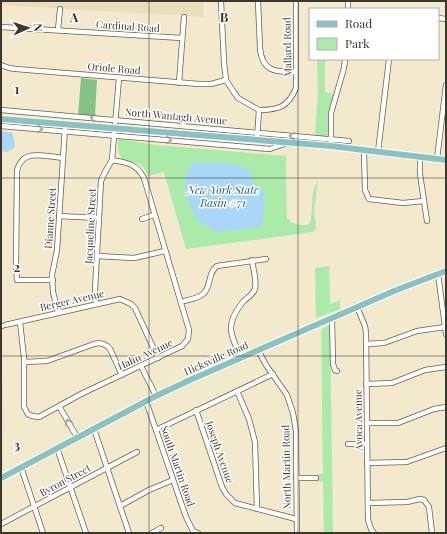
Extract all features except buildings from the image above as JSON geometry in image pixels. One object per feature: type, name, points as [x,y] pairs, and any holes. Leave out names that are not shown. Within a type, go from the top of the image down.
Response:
[{"type":"main road","name":"North Wantagh Avenue","points":[[1,119],[65,128],[115,128],[331,146],[446,160]]},
{"type":"main road","name":"Hicksville Road","points":[[1,478],[156,396],[241,357],[357,307],[446,271]]},
{"type":"street","points":[[221,1],[226,80],[238,98],[259,110],[257,140]]},
{"type":"street","points":[[258,1],[261,58],[272,70],[279,72],[296,72]]},
{"type":"street","name":"Mallard Road","points":[[259,110],[277,109],[289,101],[296,88],[296,1]]},
{"type":"street","points":[[58,30],[60,9]]},
{"type":"street","points":[[179,82],[184,17]]},
{"type":"street","name":"Cardinal Road","points":[[1,27],[182,38]]},
{"type":"street","points":[[331,146],[331,113],[345,60]]},
{"type":"street","points":[[378,152],[389,60]]},
{"type":"street","name":"Oriole Road","points":[[1,65],[16,69],[204,84],[226,80]]},
{"type":"street","name":"Jacqueline Street","points":[[96,304],[95,290],[102,177],[112,160],[119,78]]},
{"type":"street","points":[[437,159],[446,85]]},
{"type":"street","name":"North Wantagh Avenue","points":[[1,110],[349,141]]},
{"type":"street","name":"North Wantagh Avenue","points":[[1,126],[65,128],[114,136],[270,149],[289,143]]},
{"type":"street","name":"Dianne Street","points":[[58,312],[53,292],[53,272],[57,250],[65,128]]},
{"type":"street","points":[[364,150],[365,190],[369,200],[403,203],[424,201]]},
{"type":"street","points":[[53,280],[18,280],[16,264],[17,171],[21,161],[29,156],[35,155],[63,158]]},
{"type":"street","points":[[420,157],[420,174],[427,221]]},
{"type":"street","name":"Hahn Avenue","points":[[20,322],[24,362],[24,406],[28,414],[39,417],[122,374],[182,346],[188,339],[189,330],[141,172],[130,163],[112,160]]},
{"type":"street","points":[[142,219],[154,215]]},
{"type":"street","points":[[59,216],[99,218]]},
{"type":"street","points":[[97,256],[134,258],[165,251]]},
{"type":"street","points":[[181,302],[204,293],[208,287],[212,271],[217,266],[266,259]]},
{"type":"street","points":[[241,357],[231,337],[230,328],[241,303],[254,290],[255,282],[252,260]]},
{"type":"street","points":[[438,274],[446,334]]},
{"type":"street","name":"Berger Avenue","points":[[3,326],[58,312],[120,299],[131,304],[137,312],[158,358]]},
{"type":"street","name":"Avoca Avenue","points":[[357,307],[365,326],[368,503],[369,524],[374,533]]},
{"type":"street","points":[[332,318],[333,364],[334,370],[337,371]]},
{"type":"street","points":[[366,344],[384,343],[416,331],[445,327]]},
{"type":"street","points":[[24,362],[47,361],[100,343],[110,349],[122,374]]},
{"type":"street","name":"North Martin Road","points":[[258,350],[290,401],[295,419],[296,533]]},
{"type":"street","points":[[141,366],[156,396]]},
{"type":"street","points":[[366,384],[392,382],[425,370],[446,367]]},
{"type":"street","points":[[156,430],[273,374]]},
{"type":"street","points":[[237,391],[249,419],[255,442],[256,509]]},
{"type":"street","name":"South Martin Road","points":[[146,401],[186,517],[194,532]]},
{"type":"street","points":[[59,406],[77,437]]},
{"type":"street","points":[[367,423],[398,422],[434,409],[446,407]]},
{"type":"street","name":"Joseph Avenue","points":[[196,410],[226,494],[235,503],[296,519]]},
{"type":"street","points":[[94,428],[129,533]]},
{"type":"street","points":[[348,444],[367,444]]},
{"type":"street","points":[[57,448],[86,533]]},
{"type":"street","points":[[367,463],[407,462],[446,448]]},
{"type":"street","name":"Byron Street","points":[[1,524],[137,452]]},
{"type":"street","points":[[20,467],[43,533]]},
{"type":"street","points":[[296,478],[316,478]]},
{"type":"street","points":[[120,506],[149,490],[173,480]]},
{"type":"street","points":[[368,503],[407,502],[420,499],[424,500],[429,507],[432,533]]},
{"type":"street","points":[[152,533],[161,528]]},
{"type":"shaded area","points":[[1,1],[203,1],[204,17],[1,5]]},
{"type":"shaded area","points":[[1,353],[4,413],[3,470],[1,471]]},
{"type":"green space","points":[[317,60],[325,60],[325,92],[334,94],[328,120],[328,136],[315,136],[318,93]]},
{"type":"green space","points":[[81,78],[97,80],[95,116],[78,115]]},
{"type":"green space","points":[[118,139],[156,145],[286,156],[287,219],[298,225],[308,225],[311,220],[313,192],[318,179],[314,211],[316,228],[313,232],[186,249],[164,172],[148,176],[144,168],[139,164],[124,160],[118,150]]},
{"type":"green space","points":[[329,266],[330,304],[340,300],[340,309],[316,318],[315,268]]},
{"type":"green space","points":[[330,325],[333,533],[324,533],[323,482],[317,481],[317,474],[323,474],[321,329]]},
{"type":"water","points":[[1,131],[12,133],[14,138],[15,147],[7,152],[1,151]]},
{"type":"water","name":"New York State Basin #71","points":[[192,163],[229,164],[250,171],[255,190],[264,189],[263,222],[260,227],[214,232],[209,226],[198,221],[188,199],[185,186],[185,179]]}]
